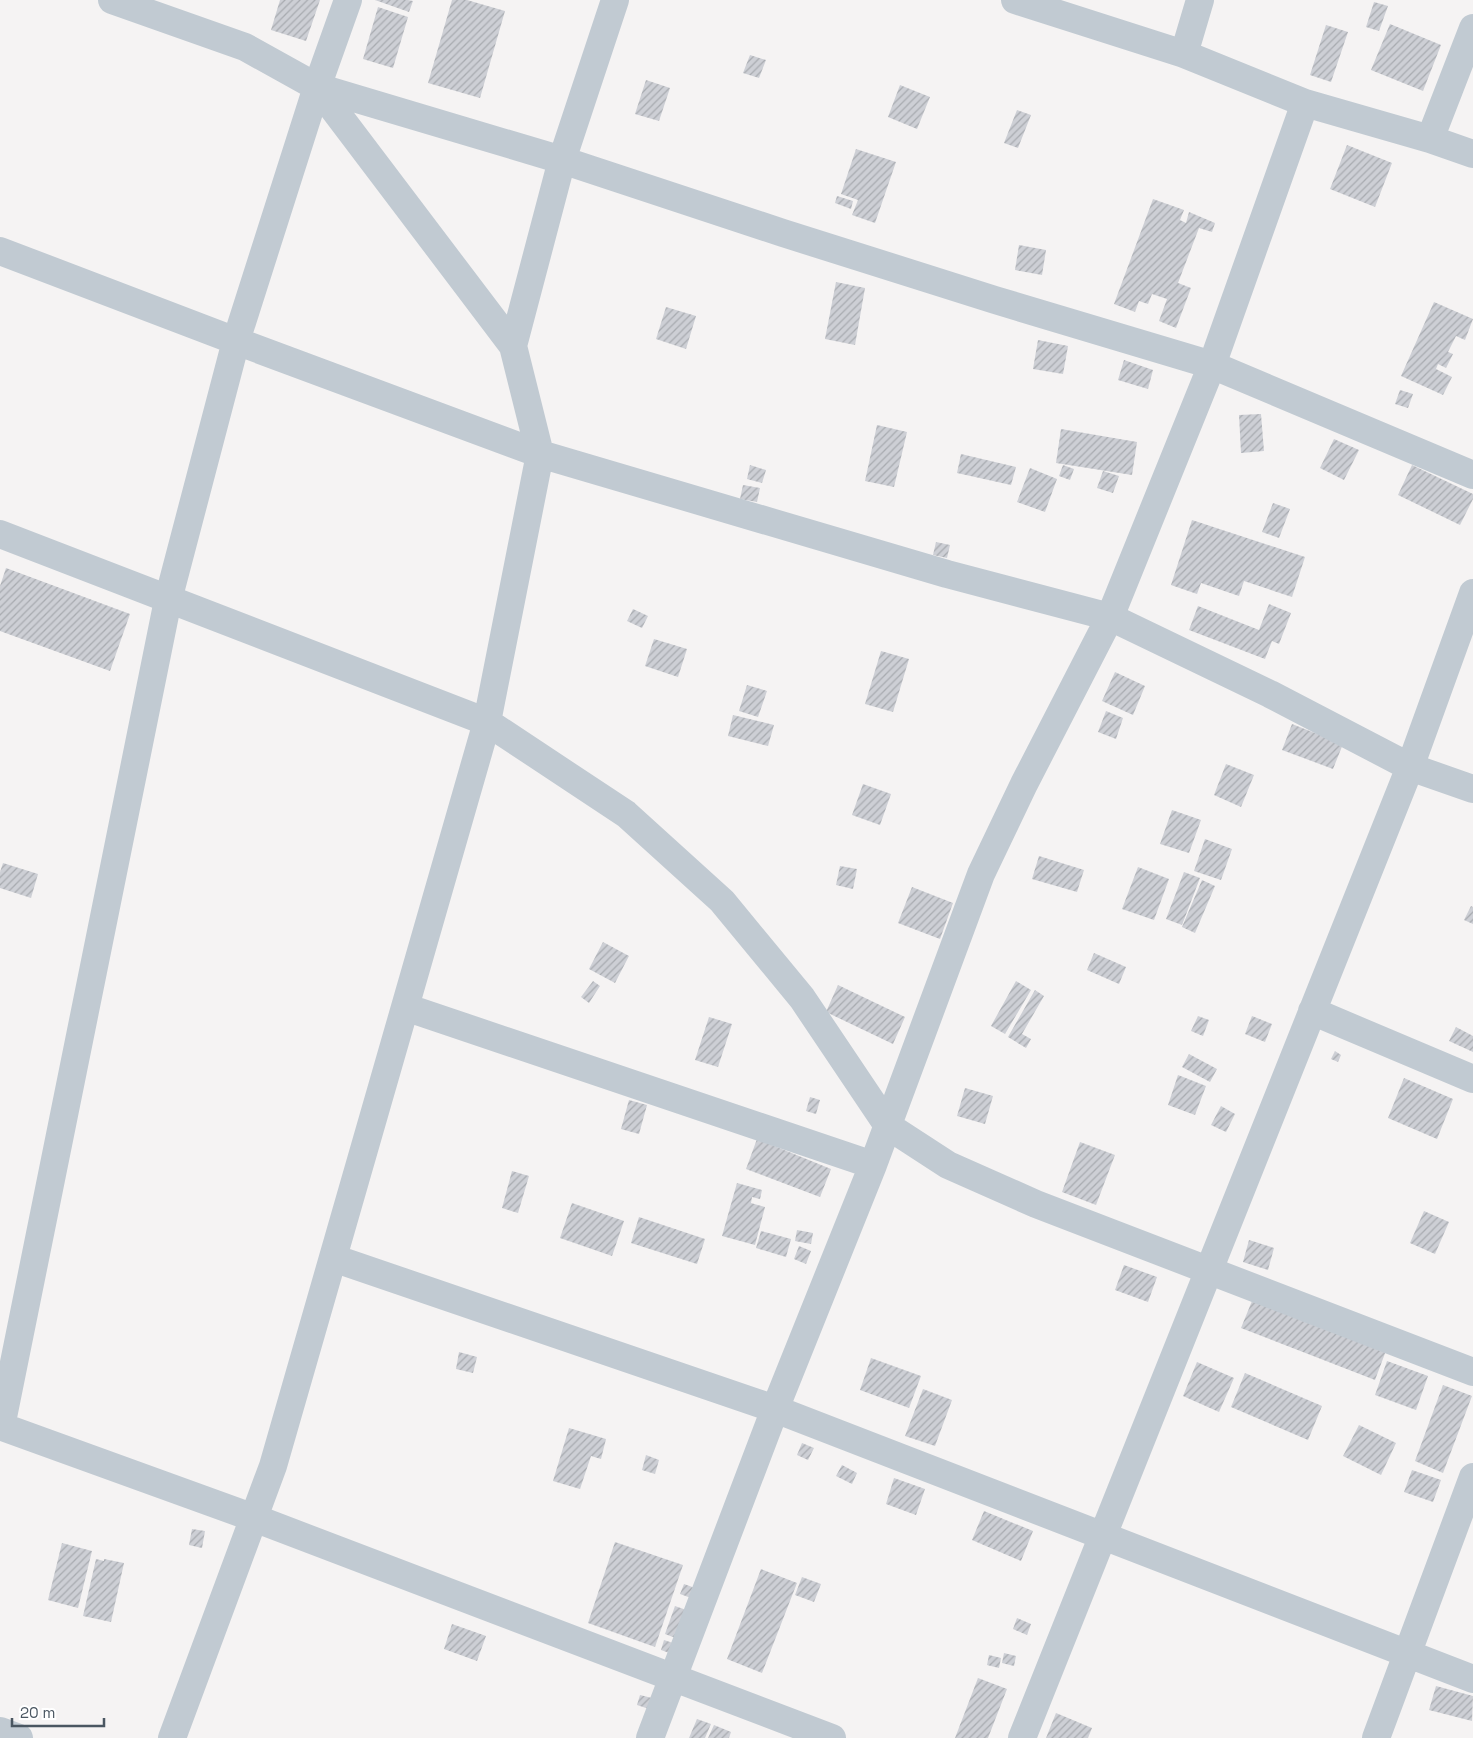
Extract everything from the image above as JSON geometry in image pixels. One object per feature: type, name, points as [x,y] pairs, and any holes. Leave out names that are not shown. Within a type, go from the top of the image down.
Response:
[{"type":"street","points":[[112,0],[245,47],[317,87],[562,160],[774,230],[1212,365],[1473,475]]},
{"type":"street","points":[[348,0],[317,87],[236,341],[168,600],[1,1427],[254,1518],[832,1738]]},
{"type":"street","points":[[513,346],[562,160],[615,0]]},
{"type":"street","points":[[1016,0],[1184,54],[1306,103],[1430,139],[1473,154]]},
{"type":"street","points":[[1184,54],[1200,0]]},
{"type":"street","points":[[1430,139],[1473,28]]},
{"type":"street","points":[[172,1738],[272,1466],[487,722],[540,454],[513,346],[317,87]]},
{"type":"street","points":[[650,1738],[774,1409],[888,1126],[981,874],[1024,784],[1110,617],[1212,365],[1306,103]]},
{"type":"street","points":[[0,251],[540,454],[947,574],[1110,617],[1270,694],[1410,766],[1473,789]]},
{"type":"street","points":[[0,534],[487,722],[626,814],[722,901],[802,998],[888,1126],[948,1165],[1036,1204],[1473,1372]]},
{"type":"street","points":[[1022,1738],[1410,766],[1473,593]]},
{"type":"street","points":[[405,1007],[873,1165]]},
{"type":"street","points":[[1312,1011],[1473,1079]]},
{"type":"street","points":[[333,1258],[774,1409],[1473,1679]]},
{"type":"street","points":[[1376,1738],[1473,1477]]},
{"type":"street","points":[[0,1731],[19,1738]]},
{"type":"building","points":[[280,0],[320,0],[306,41],[271,30]]},
{"type":"building","points":[[375,0],[408,0],[413,1],[409,12]]},
{"type":"building","points":[[452,0],[467,0],[505,11],[480,98],[428,83]]},
{"type":"building","points":[[1374,2],[1388,6],[1379,31],[1366,27]]},
{"type":"building","points":[[378,7],[408,17],[393,68],[363,59]]},
{"type":"building","points":[[1390,24],[1441,45],[1423,91],[1371,70]]},
{"type":"building","points":[[1326,25],[1348,32],[1331,82],[1310,75]]},
{"type":"building","points":[[750,55],[766,60],[759,78],[743,73]]},
{"type":"building","points":[[646,80],[670,88],[659,121],[635,114]]},
{"type":"building","points":[[900,85],[930,97],[917,129],[888,117]]},
{"type":"building","points":[[1017,110],[1031,115],[1018,148],[1004,143]]},
{"type":"building","points":[[1347,145],[1392,163],[1375,207],[1330,189]]},
{"type":"building","points":[[856,149],[896,162],[875,223],[852,215],[858,200],[841,194]]},
{"type":"building","points":[[837,196],[853,201],[851,209],[835,203]]},
{"type":"building","points":[[1153,199],[1184,210],[1180,220],[1186,223],[1189,212],[1215,223],[1212,232],[1199,228],[1178,283],[1191,288],[1176,328],[1159,321],[1167,299],[1152,294],[1148,304],[1139,301],[1135,312],[1114,304]]},
{"type":"building","points":[[1019,245],[1046,250],[1042,275],[1015,270]]},
{"type":"building","points":[[836,282],[865,288],[855,345],[825,339]]},
{"type":"building","points":[[1434,302],[1473,319],[1465,340],[1456,336],[1448,352],[1453,354],[1446,368],[1438,364],[1436,369],[1452,377],[1443,395],[1401,376]]},
{"type":"building","points":[[666,307],[696,316],[686,349],[656,339]]},
{"type":"building","points":[[1038,340],[1068,346],[1063,374],[1033,369]]},
{"type":"building","points":[[1124,360],[1153,370],[1148,389],[1118,380]]},
{"type":"building","points":[[1400,390],[1413,394],[1408,408],[1395,404]]},
{"type":"building","points":[[1261,414],[1264,451],[1241,453],[1239,415]]},
{"type":"building","points":[[877,425],[907,432],[894,487],[865,481]]},
{"type":"building","points":[[1061,429],[1137,442],[1132,475],[1056,463]]},
{"type":"building","points":[[1334,439],[1359,450],[1344,480],[1320,468]]},
{"type":"building","points":[[961,454],[1016,467],[1011,485],[957,473]]},
{"type":"building","points":[[750,465],[766,470],[762,483],[747,479]]},
{"type":"building","points":[[1063,465],[1074,469],[1070,480],[1059,476]]},
{"type":"building","points":[[1412,465],[1473,494],[1473,499],[1460,525],[1398,495]]},
{"type":"building","points":[[1030,468],[1057,479],[1045,512],[1017,502]]},
{"type":"building","points":[[1103,471],[1119,476],[1113,493],[1097,488]]},
{"type":"building","points":[[743,485],[760,488],[757,502],[740,499]]},
{"type":"building","points":[[1273,503],[1290,509],[1279,538],[1262,532]]},
{"type":"building","points":[[1192,520],[1305,557],[1292,597],[1244,581],[1239,596],[1201,583],[1197,594],[1171,585]]},
{"type":"building","points":[[936,542],[950,545],[947,558],[933,555]]},
{"type":"building","points":[[6,568],[130,614],[110,671],[0,631],[0,586]]},
{"type":"building","points":[[1269,604],[1291,613],[1279,644],[1272,641],[1265,659],[1189,630],[1198,606],[1259,630]]},
{"type":"building","points":[[633,609],[648,616],[642,628],[627,621]]},
{"type":"building","points":[[654,639],[687,649],[678,677],[645,666]]},
{"type":"building","points":[[881,651],[909,659],[893,712],[865,704]]},
{"type":"building","points":[[1115,672],[1145,686],[1133,715],[1102,701]]},
{"type":"building","points":[[747,685],[767,691],[758,717],[739,711]]},
{"type":"building","points":[[1106,711],[1123,718],[1116,739],[1098,732]]},
{"type":"building","points":[[733,715],[774,725],[768,746],[728,736]]},
{"type":"building","points":[[1292,724],[1343,744],[1333,769],[1282,750]]},
{"type":"building","points":[[1226,764],[1254,775],[1241,807],[1214,795]]},
{"type":"building","points":[[863,784],[891,794],[880,825],[852,815]]},
{"type":"building","points":[[1172,810],[1201,820],[1189,853],[1160,844]]},
{"type":"building","points":[[1205,839],[1232,849],[1221,880],[1194,871]]},
{"type":"building","points":[[1039,856],[1084,870],[1077,892],[1032,879]]},
{"type":"building","points":[[3,863],[38,874],[31,898],[0,888],[0,872]]},
{"type":"building","points":[[840,866],[857,869],[853,889],[836,885]]},
{"type":"building","points":[[1138,867],[1169,879],[1154,920],[1122,909]]},
{"type":"building","points":[[1184,872],[1200,878],[1182,925],[1166,919]]},
{"type":"building","points":[[1202,880],[1215,886],[1195,933],[1182,927]]},
{"type":"building","points":[[912,887],[953,903],[940,939],[898,923]]},
{"type":"building","points":[[1471,906],[1473,907],[1473,924],[1464,920]]},
{"type":"building","points":[[603,942],[629,956],[615,983],[589,969]]},
{"type":"building","points":[[1094,953],[1126,967],[1119,984],[1087,970]]},
{"type":"building","points":[[593,981],[600,986],[589,1003],[581,997]]},
{"type":"building","points":[[1016,981],[1031,990],[1005,1034],[991,1026]]},
{"type":"building","points":[[838,985],[905,1017],[893,1044],[826,1012]]},
{"type":"building","points":[[1035,990],[1044,996],[1022,1034],[1031,1039],[1026,1048],[1008,1037]]},
{"type":"building","points":[[1198,1016],[1209,1020],[1203,1036],[1191,1031]]},
{"type":"building","points":[[1252,1016],[1272,1024],[1265,1042],[1245,1034]]},
{"type":"building","points":[[709,1017],[732,1024],[718,1067],[695,1060]]},
{"type":"building","points":[[1456,1027],[1473,1036],[1473,1052],[1449,1041]]},
{"type":"building","points":[[1335,1051],[1341,1055],[1338,1062],[1331,1059]]},
{"type":"building","points":[[1189,1054],[1217,1069],[1210,1082],[1182,1067]]},
{"type":"building","points":[[1178,1075],[1206,1086],[1195,1115],[1168,1105]]},
{"type":"building","points":[[1404,1078],[1453,1099],[1437,1139],[1388,1118]]},
{"type":"building","points":[[965,1088],[993,1096],[985,1124],[957,1116]]},
{"type":"building","points":[[810,1097],[820,1100],[816,1114],[806,1111]]},
{"type":"building","points":[[629,1100],[647,1105],[639,1134],[621,1129]]},
{"type":"building","points":[[1221,1106],[1235,1114],[1226,1132],[1211,1125]]},
{"type":"building","points":[[757,1139],[831,1169],[820,1197],[746,1169]]},
{"type":"building","points":[[1080,1142],[1115,1155],[1096,1205],[1062,1192]]},
{"type":"building","points":[[512,1171],[529,1176],[518,1213],[502,1208]]},
{"type":"building","points":[[737,1183],[762,1190],[760,1199],[752,1197],[751,1203],[765,1207],[755,1245],[722,1236]]},
{"type":"building","points":[[572,1203],[624,1221],[612,1256],[560,1238]]},
{"type":"building","points":[[1424,1211],[1449,1222],[1435,1254],[1410,1243]]},
{"type":"building","points":[[639,1217],[705,1239],[697,1264],[631,1243]]},
{"type":"building","points":[[797,1230],[813,1233],[811,1244],[795,1241]]},
{"type":"building","points":[[761,1231],[791,1239],[786,1257],[756,1248]]},
{"type":"building","points":[[1249,1240],[1274,1248],[1268,1270],[1243,1262]]},
{"type":"building","points":[[799,1246],[811,1251],[806,1264],[794,1259]]},
{"type":"building","points":[[1124,1265],[1157,1277],[1148,1302],[1115,1290]]},
{"type":"building","points":[[1254,1296],[1387,1348],[1375,1380],[1241,1328]]},
{"type":"building","points":[[459,1352],[477,1357],[473,1373],[456,1369]]},
{"type":"building","points":[[871,1358],[921,1376],[909,1408],[860,1390]]},
{"type":"building","points":[[1387,1361],[1428,1376],[1416,1410],[1375,1395]]},
{"type":"building","points":[[1197,1362],[1234,1378],[1219,1412],[1183,1396]]},
{"type":"building","points":[[1245,1373],[1322,1406],[1308,1440],[1231,1407]]},
{"type":"building","points":[[1443,1385],[1472,1396],[1443,1473],[1415,1461]]},
{"type":"building","points":[[923,1389],[952,1400],[935,1446],[905,1436]]},
{"type":"building","points":[[1359,1425],[1396,1443],[1381,1475],[1343,1456]]},
{"type":"building","points":[[569,1428],[606,1439],[601,1459],[591,1456],[580,1489],[553,1481]]},
{"type":"building","points":[[802,1443],[814,1448],[808,1460],[797,1455]]},
{"type":"building","points":[[646,1455],[659,1460],[655,1474],[642,1470]]},
{"type":"building","points":[[842,1465],[857,1473],[852,1484],[836,1476]]},
{"type":"building","points":[[1412,1470],[1441,1480],[1433,1502],[1404,1492]]},
{"type":"building","points":[[894,1478],[925,1489],[916,1515],[886,1504]]},
{"type":"building","points":[[984,1511],[1033,1531],[1021,1561],[972,1540]]},
{"type":"building","points":[[192,1529],[205,1531],[202,1548],[189,1545]]},
{"type":"building","points":[[615,1542],[683,1565],[655,1647],[588,1623]]},
{"type":"building","points":[[62,1543],[92,1551],[78,1608],[48,1600]]},
{"type":"building","points":[[96,1559],[124,1563],[111,1622],[83,1616]]},
{"type":"building","points":[[761,1569],[797,1583],[762,1673],[727,1659]]},
{"type":"building","points":[[802,1577],[821,1584],[814,1602],[795,1595]]},
{"type":"building","points":[[684,1584],[695,1588],[691,1598],[680,1594]]},
{"type":"building","points":[[675,1606],[689,1611],[678,1639],[665,1634]]},
{"type":"building","points":[[1017,1618],[1031,1624],[1027,1635],[1013,1629]]},
{"type":"building","points":[[452,1624],[486,1636],[477,1661],[444,1649]]},
{"type":"building","points":[[664,1640],[676,1644],[672,1654],[661,1650]]},
{"type":"building","points":[[1004,1653],[1016,1656],[1014,1666],[1002,1663]]},
{"type":"building","points":[[989,1655],[1001,1658],[999,1668],[987,1665]]},
{"type":"building","points":[[978,1678],[1007,1689],[988,1738],[955,1738]]},
{"type":"building","points":[[1436,1686],[1473,1696],[1472,1721],[1429,1710]]},
{"type":"building","points":[[640,1695],[652,1698],[649,1709],[637,1705]]},
{"type":"building","points":[[1056,1713],[1092,1728],[1088,1738],[1046,1738]]},
{"type":"building","points":[[697,1719],[711,1724],[705,1738],[689,1738]]},
{"type":"building","points":[[714,1725],[731,1732],[729,1738],[708,1738]]}]
